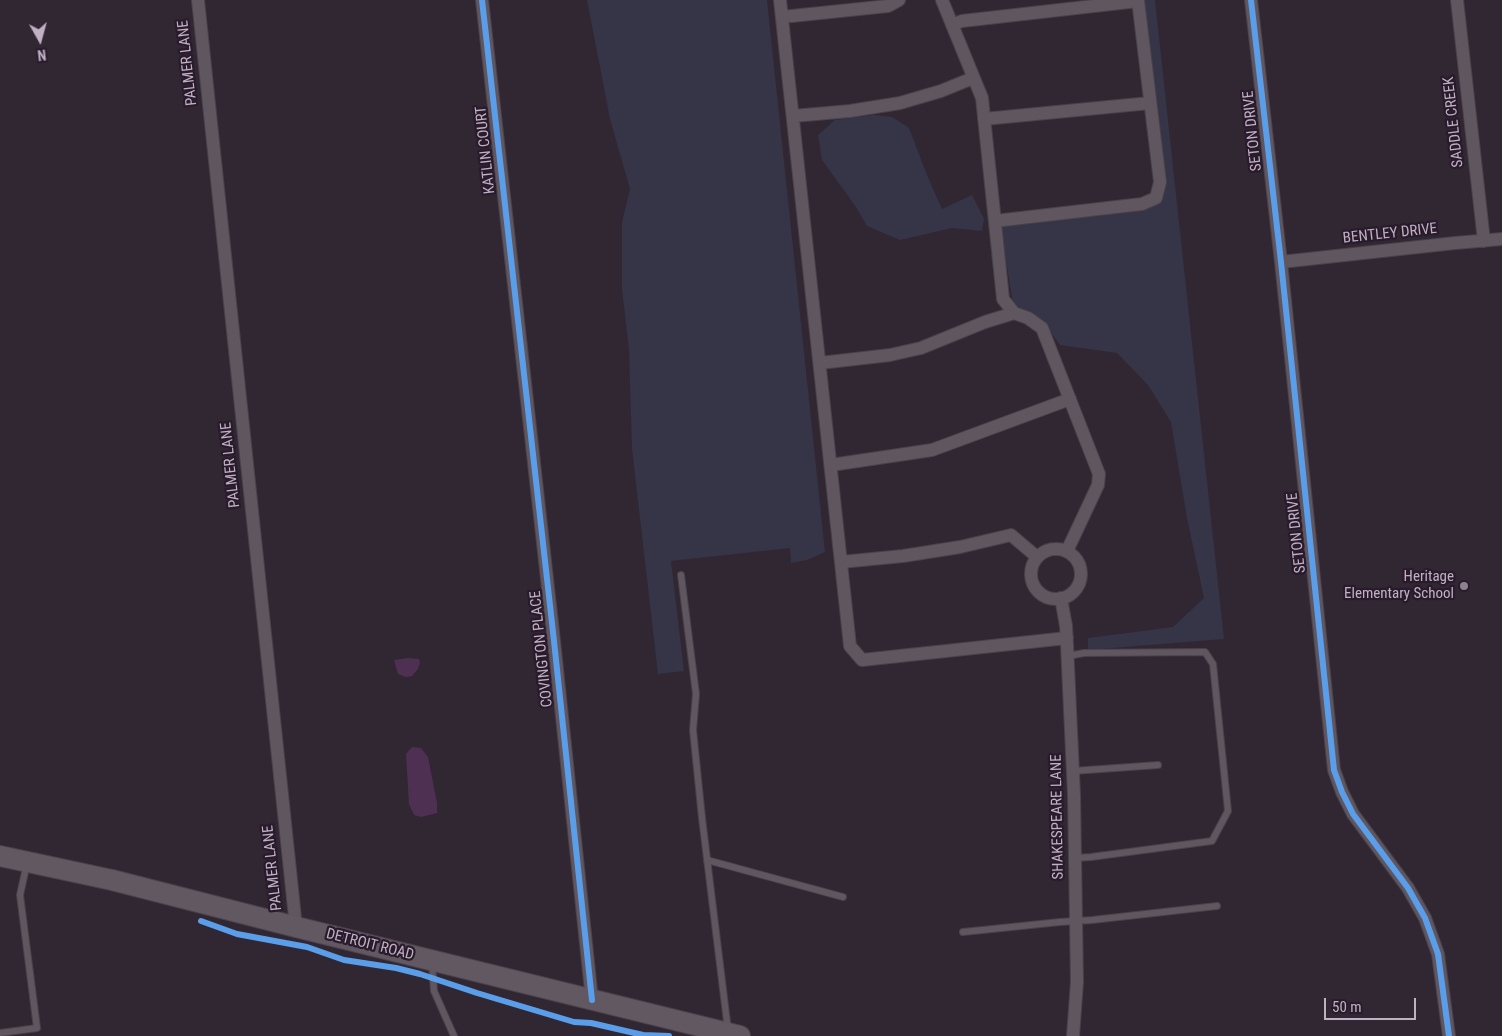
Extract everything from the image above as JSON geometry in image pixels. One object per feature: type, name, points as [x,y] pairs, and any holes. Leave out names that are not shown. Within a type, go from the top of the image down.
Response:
[{"type":"main road","name":"DETROIT ROAD","points":[[0,856],[112,880],[734,1035]]},
{"type":"street","name":"PALMER LANE","points":[[198,0],[296,927]]},
{"type":"street","name":"KATLIN COURT","points":[[482,0],[515,297]]},
{"type":"street","points":[[780,0],[850,646],[862,660],[1067,638]]},
{"type":"street","points":[[782,17],[888,6],[899,0]]},
{"type":"street","points":[[942,0],[982,98],[1003,299],[1014,313],[1028,318],[1042,328],[1098,474],[1098,485],[1067,551]]},
{"type":"street","points":[[952,25],[962,21],[1138,0],[1160,182],[1156,198],[1142,204],[995,221]]},
{"type":"street","name":"SETON DRIVE","points":[[1251,0],[1281,262],[1334,770],[1353,814],[1403,880],[1425,918],[1438,954],[1449,1036]]},
{"type":"street","name":"SADDLE CREEK","points":[[1457,0],[1484,240]]},
{"type":"street","points":[[793,116],[850,111],[900,103],[974,78]]},
{"type":"street","points":[[984,119],[1150,103]]},
{"type":"street","name":"BENTLEY DRIVE","points":[[1281,262],[1484,240],[1502,240]]},
{"type":"street","name":"COVINGTON PLACE","points":[[515,297],[592,1000]]},
{"type":"street","points":[[820,363],[890,355],[920,348],[985,322],[1014,313]]},
{"type":"street","points":[[831,465],[932,450],[1070,399]]},
{"type":"street","points":[[841,562],[960,547],[1011,535],[1037,557]]},
{"type":"street","points":[[1057,548],[1067,551],[1075,556],[1081,568],[1081,576],[1076,589],[1071,594],[1061,598],[1048,598],[1039,593],[1032,582],[1031,570],[1033,562],[1043,552],[1051,549],[1057,548]]},
{"type":"street","name":"SHAKESPEARE LANE","points":[[1061,598],[1067,638],[1073,770],[1078,982],[1073,1036]]},
{"type":"lane","points":[[681,575],[696,694],[693,730],[707,860],[734,1035]]},
{"type":"lane","points":[[1068,656],[1084,653],[1205,652],[1213,664],[1228,810],[1212,841],[1075,858]]},
{"type":"lane","points":[[1073,770],[1158,765]]},
{"type":"lane","points":[[707,860],[843,897]]},
{"type":"lane","points":[[0,1033],[36,1028],[20,895],[27,862]]},
{"type":"lane","points":[[963,932],[1217,906]]},
{"type":"lane","points":[[432,960],[434,991],[454,1036]]},
{"type":"shaded area","points":[[587,0],[767,0],[825,552],[807,560],[791,563],[790,548],[671,561],[684,671],[658,674],[632,449],[629,350],[622,289],[622,222],[630,189],[610,119]]},
{"type":"shaded area","points":[[1142,0],[1155,0],[1224,639],[1088,650],[1088,638],[1173,627],[1204,598],[1187,518],[1171,422],[1148,385],[1117,353],[1060,345],[1046,326],[1013,303],[1000,225],[1159,203]]},
{"type":"shaded area","points":[[874,115],[892,117],[909,128],[942,209],[972,195],[984,219],[982,231],[952,228],[900,240],[867,226],[856,207],[822,160],[818,135],[835,120]]},
{"type":"shaded area","points":[[419,659],[420,663],[412,676],[406,677],[398,674],[394,660]]},
{"type":"shaded area","points":[[412,747],[421,748],[428,757],[437,803],[437,813],[421,817],[414,815],[409,804],[406,754]]},
{"type":"cycle path","points":[[482,0],[592,1000]]},
{"type":"cycle path","points":[[1251,0],[1281,262],[1334,770],[1353,814],[1408,888],[1425,918],[1438,954],[1449,1036]]},
{"type":"cycle path","points":[[201,921],[237,934],[307,947],[344,960],[396,968],[420,974],[574,1022],[591,1023],[643,1035],[669,1036]]},
{"type":"place","name":"Heritage Elementary School","points":[[1464,586]]}]
